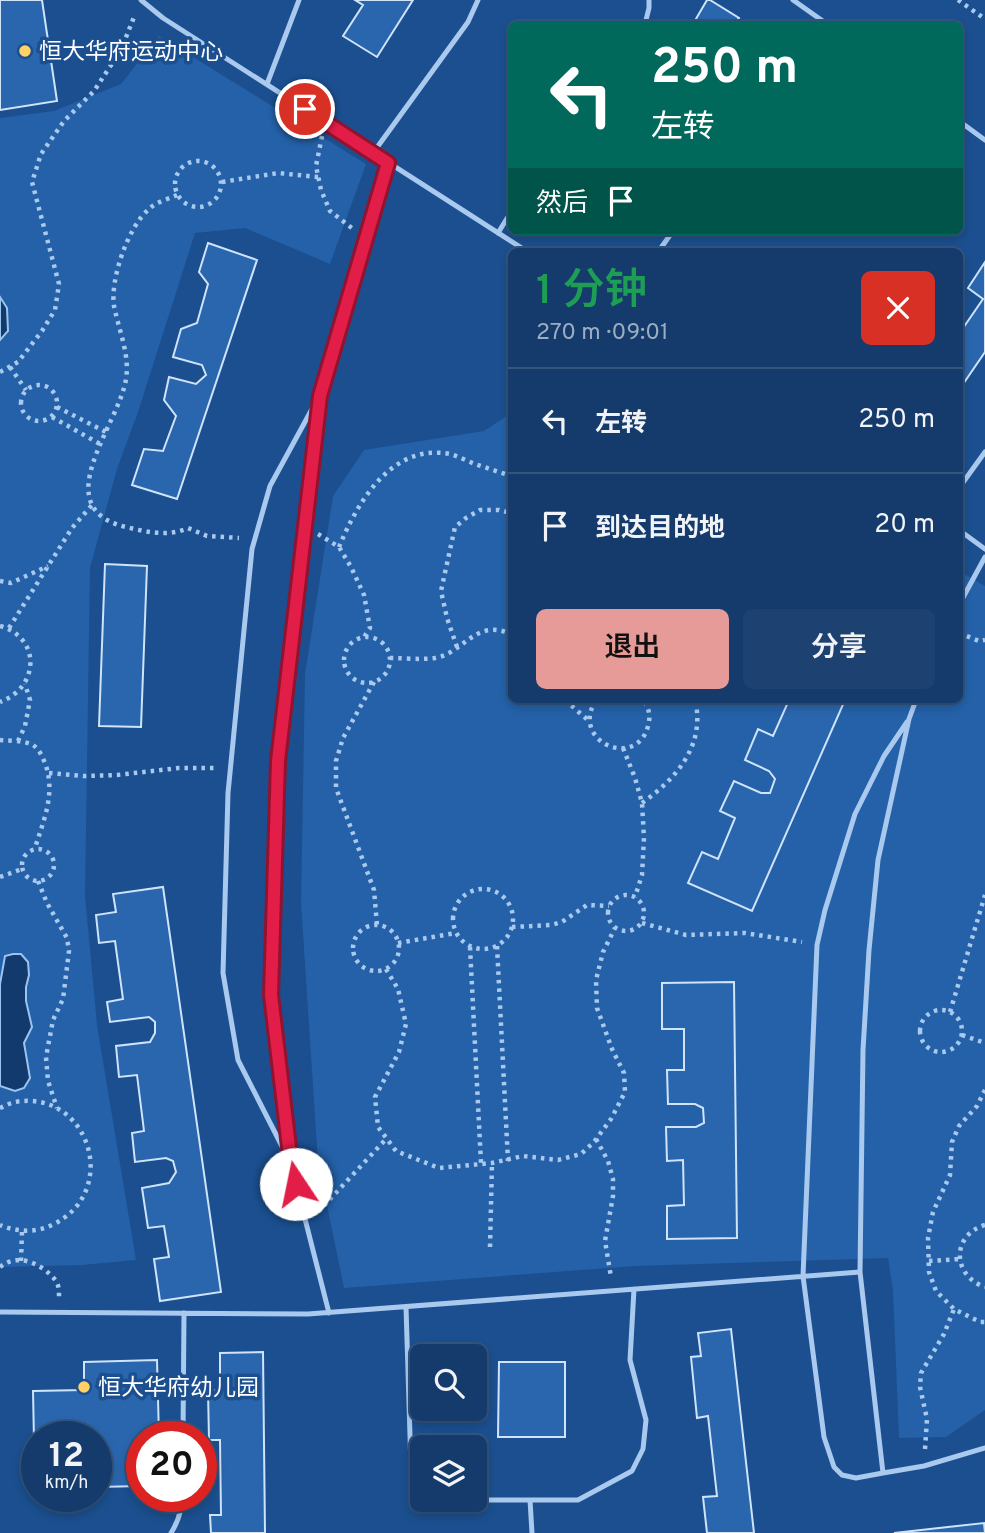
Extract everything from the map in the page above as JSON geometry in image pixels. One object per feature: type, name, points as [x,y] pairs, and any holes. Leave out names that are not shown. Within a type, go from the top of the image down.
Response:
[{"type":"lane","points":[[141,0],[163,18],[522,248]]},
{"type":"lane","points":[[267,84],[299,0]]},
{"type":"lane","points":[[373,153],[468,22],[478,0]]},
{"type":"lane","points":[[646,21],[649,0]]},
{"type":"lane","points":[[793,0],[821,21]]},
{"type":"lane","points":[[963,124],[985,140]]},
{"type":"lane","points":[[329,1312],[291,1164],[271,995],[278,761],[320,396],[388,163]]},
{"type":"lane","points":[[498,233],[508,217]]},
{"type":"lane","points":[[291,1164],[238,1060],[223,973],[228,793],[252,549],[270,486],[320,396]]},
{"type":"lane","points":[[963,482],[985,452]]},
{"type":"lane","points":[[963,533],[985,549]]},
{"type":"lane","points":[[963,598],[985,557]]},
{"type":"lane","points":[[915,703],[855,814],[817,945],[803,1276],[824,1437],[834,1466],[842,1475],[856,1478],[924,1466],[985,1448]]},
{"type":"lane","points":[[883,1472],[860,1272],[863,1050],[878,860],[908,719]]},
{"type":"lane","points":[[0,1311],[308,1314],[860,1272]]},
{"type":"lane","points":[[405,1307],[412,1500],[578,1500],[632,1471],[643,1449],[646,1420],[630,1360],[634,1289]]},
{"type":"lane","points":[[183,1421],[184,1313]]},
{"type":"lane","points":[[530,1500],[532,1533]]},
{"type":"lane","points":[[171,1533],[180,1512]]},
{"type":"path","points":[[958,0],[985,19]]},
{"type":"path","points":[[0,372],[18,362],[55,310],[59,284],[32,182],[41,154],[64,121],[94,90],[121,50],[134,17],[132,9]]},
{"type":"path","points":[[325,122],[316,166],[321,190],[330,211],[366,239]]},
{"type":"path","points":[[196,160],[211,164],[220,175],[221,190],[211,203],[204,206],[189,205],[177,195],[175,179],[182,166],[196,160]]},
{"type":"path","points":[[222,182],[278,173],[318,177]]},
{"type":"path","points":[[177,195],[150,207],[136,223],[124,245],[115,282],[114,303],[128,368],[120,402],[89,472],[88,497],[97,513],[117,525],[147,532],[177,533],[188,528],[207,536],[231,539],[255,537]]},
{"type":"path","points":[[10,367],[26,390]]},
{"type":"path","points":[[36,385],[48,387],[55,395],[57,407],[52,416],[40,422],[28,418],[20,401],[26,390],[36,385]]},
{"type":"path","points":[[57,407],[106,432]]},
{"type":"path","points":[[52,416],[100,444]]},
{"type":"path","points":[[339,547],[373,486],[396,464],[425,452],[451,454],[508,475]]},
{"type":"path","points":[[9,628],[72,528],[92,505]]},
{"type":"path","points":[[457,647],[441,591],[455,527],[480,510],[508,512]]},
{"type":"path","points":[[305,527],[339,547],[364,594],[370,628],[364,637],[351,643],[346,649],[344,664],[358,681],[374,682]]},
{"type":"path","points":[[0,581],[11,583],[48,566]]},
{"type":"path","points":[[0,626],[9,628],[20,636],[31,661],[25,683],[14,696],[0,702]]},
{"type":"path","points":[[390,658],[436,658],[475,635],[499,629],[508,633]]},
{"type":"path","points":[[963,635],[979,641],[985,640]]},
{"type":"path","points":[[364,637],[379,640],[390,658],[386,673],[374,682],[343,738],[336,761],[336,788],[374,890],[377,925]]},
{"type":"path","points":[[18,741],[25,726],[30,700],[25,683]]},
{"type":"path","points":[[569,703],[590,721]]},
{"type":"path","points":[[594,703],[590,711],[592,730],[597,738],[614,748],[632,746],[646,733],[650,714],[644,703]]},
{"type":"path","points":[[642,803],[663,789],[691,750],[698,719],[695,703]]},
{"type":"path","points":[[0,740],[33,745],[41,754],[49,773],[51,788],[35,848]]},
{"type":"path","points":[[623,748],[642,803],[642,875],[635,897]]},
{"type":"path","points":[[49,773],[117,775],[179,768],[230,767]]},
{"type":"path","points":[[35,848],[46,850],[54,863],[51,874],[38,881],[28,878],[22,869],[22,858],[35,848]]},
{"type":"path","points":[[0,877],[22,869]]},
{"type":"path","points":[[38,881],[67,938],[69,951],[63,999],[53,1020],[46,1057],[48,1081],[58,1109]]},
{"type":"path","points":[[473,890],[494,890],[509,904],[513,913],[512,927],[505,940],[497,946],[488,949],[470,947],[456,933],[453,913],[457,903],[473,890]]},
{"type":"path","points":[[623,895],[635,897],[645,911],[642,923],[633,930],[615,928],[608,918],[612,901],[623,895]]},
{"type":"path","points":[[950,1012],[985,895]]},
{"type":"path","points":[[512,927],[551,925],[562,922],[587,905],[609,906]]},
{"type":"path","points":[[642,923],[686,935],[745,933],[817,945]]},
{"type":"path","points":[[377,925],[391,930],[396,936],[399,951],[392,965],[378,971],[364,968],[358,963],[354,942],[369,926],[377,925]]},
{"type":"path","points":[[386,969],[398,989],[406,1024],[399,1052],[375,1097],[377,1127],[396,1151],[439,1168],[508,1161],[523,1156],[558,1160],[581,1154],[596,1139],[611,1119],[625,1092],[624,1073],[597,1008],[596,980],[603,952],[615,928]]},
{"type":"path","points":[[398,943],[456,933]]},
{"type":"path","points":[[497,946],[508,1161]]},
{"type":"path","points":[[470,947],[481,1163]]},
{"type":"path","points":[[936,1010],[943,1010],[950,1012],[960,1021],[962,1035],[955,1048],[942,1053],[924,1044],[920,1030],[925,1018],[936,1010]]},
{"type":"path","points":[[962,1035],[985,1045]]},
{"type":"path","points":[[985,1090],[959,1126],[952,1142],[950,1175],[933,1212],[928,1238],[929,1272],[936,1291],[954,1309],[985,1322]]},
{"type":"path","points":[[0,1108],[15,1102],[37,1102],[58,1109],[75,1122],[87,1141],[92,1162],[89,1184],[79,1204],[64,1219],[44,1229],[22,1231],[0,1225]]},
{"type":"path","points":[[307,1224],[387,1138]]},
{"type":"path","points":[[596,1139],[608,1161],[612,1179],[613,1196],[605,1241],[615,1290]]},
{"type":"path","points":[[490,1247],[492,1163]]},
{"type":"path","points":[[985,1225],[972,1231],[964,1239],[960,1259],[968,1278],[985,1287]]},
{"type":"path","points":[[21,1261],[22,1231]]},
{"type":"path","points":[[929,1261],[960,1259]]},
{"type":"path","points":[[0,1267],[5,1263],[27,1260],[41,1266],[58,1283],[61,1312]]},
{"type":"path","points":[[924,1466],[927,1419],[920,1387],[921,1373],[944,1334],[954,1309]]},
{"type":"shaded area","points":[[159,36],[366,164],[330,264],[245,228],[195,233],[117,469],[90,568],[85,895],[97,1025],[136,1260],[82,1265],[0,1267],[0,118],[54,111],[121,84]]},
{"type":"shaded area","points":[[0,297],[7,308],[8,331],[0,340]]},
{"type":"shaded area","points":[[508,415],[508,703],[963,703],[963,573],[985,586],[985,1410],[946,1437],[899,1438],[893,1291],[888,1258],[635,1266],[344,1288],[318,1162],[301,903],[305,674],[333,496],[364,450],[484,431]]},
{"type":"shaded area","points":[[21,954],[28,962],[26,1001],[32,1027],[24,1043],[30,1078],[24,1088],[15,1091],[0,1086],[0,984],[5,956]]},
{"type":"building","name":"恒大华府运动中心","points":[[0,0],[42,0],[57,101],[0,110]]},
{"type":"building","points":[[355,0],[413,0],[377,57],[343,36],[363,5]]},
{"type":"building","points":[[707,0],[739,18],[736,21],[695,21]]},
{"type":"building","points":[[208,243],[257,260],[177,499],[132,485],[144,449],[163,451],[176,416],[164,400],[169,377],[196,384],[206,375],[202,365],[173,357],[181,329],[197,323],[208,284],[199,272]]},
{"type":"building","points":[[985,262],[985,352],[963,384],[963,328],[983,299],[968,288]]},
{"type":"building","points":[[105,564],[147,566],[141,727],[99,726]]},
{"type":"building","points":[[788,703],[844,703],[752,911],[688,883],[702,852],[718,859],[735,818],[720,811],[734,781],[761,793],[770,793],[775,779],[769,771],[745,760],[758,729],[773,736]]},
{"type":"building","points":[[163,887],[221,1292],[160,1301],[154,1259],[169,1257],[164,1226],[148,1228],[142,1188],[169,1183],[176,1172],[173,1161],[166,1158],[135,1162],[132,1133],[144,1131],[137,1075],[119,1077],[116,1046],[150,1042],[155,1033],[155,1022],[149,1017],[110,1022],[107,1002],[123,999],[115,941],[99,943],[96,915],[116,912],[113,894]]},
{"type":"building","points":[[734,982],[737,1238],[667,1239],[667,1206],[684,1205],[683,1160],[667,1161],[666,1127],[696,1127],[704,1123],[703,1108],[695,1104],[668,1104],[667,1070],[684,1070],[684,1029],[662,1029],[662,983]]},
{"type":"building","points":[[731,1329],[754,1533],[707,1533],[703,1497],[717,1496],[708,1416],[697,1418],[691,1357],[701,1356],[698,1333]]},
{"type":"building","points":[[263,1352],[265,1533],[211,1533],[210,1515],[221,1515],[220,1440],[217,1440],[217,1421],[209,1421],[208,1390],[220,1390],[220,1353]]},
{"type":"building","points":[[157,1360],[159,1421],[126,1421],[126,1486],[112,1487],[112,1421],[34,1421],[33,1391],[84,1390],[84,1362]]},
{"type":"building","points":[[499,1362],[565,1362],[565,1437],[498,1437]]},
{"type":"building","points":[[984,1523],[985,1533],[894,1533]]},
{"type":"place","name":"恒大华府运动中心","points":[[25,51]]},
{"type":"place","name":"恒大华府幼儿园","points":[[84,1387]]},
{"type":"route","points":[[296,1184],[291,1164],[271,995],[278,761],[320,396],[388,163],[305,109]]}]
